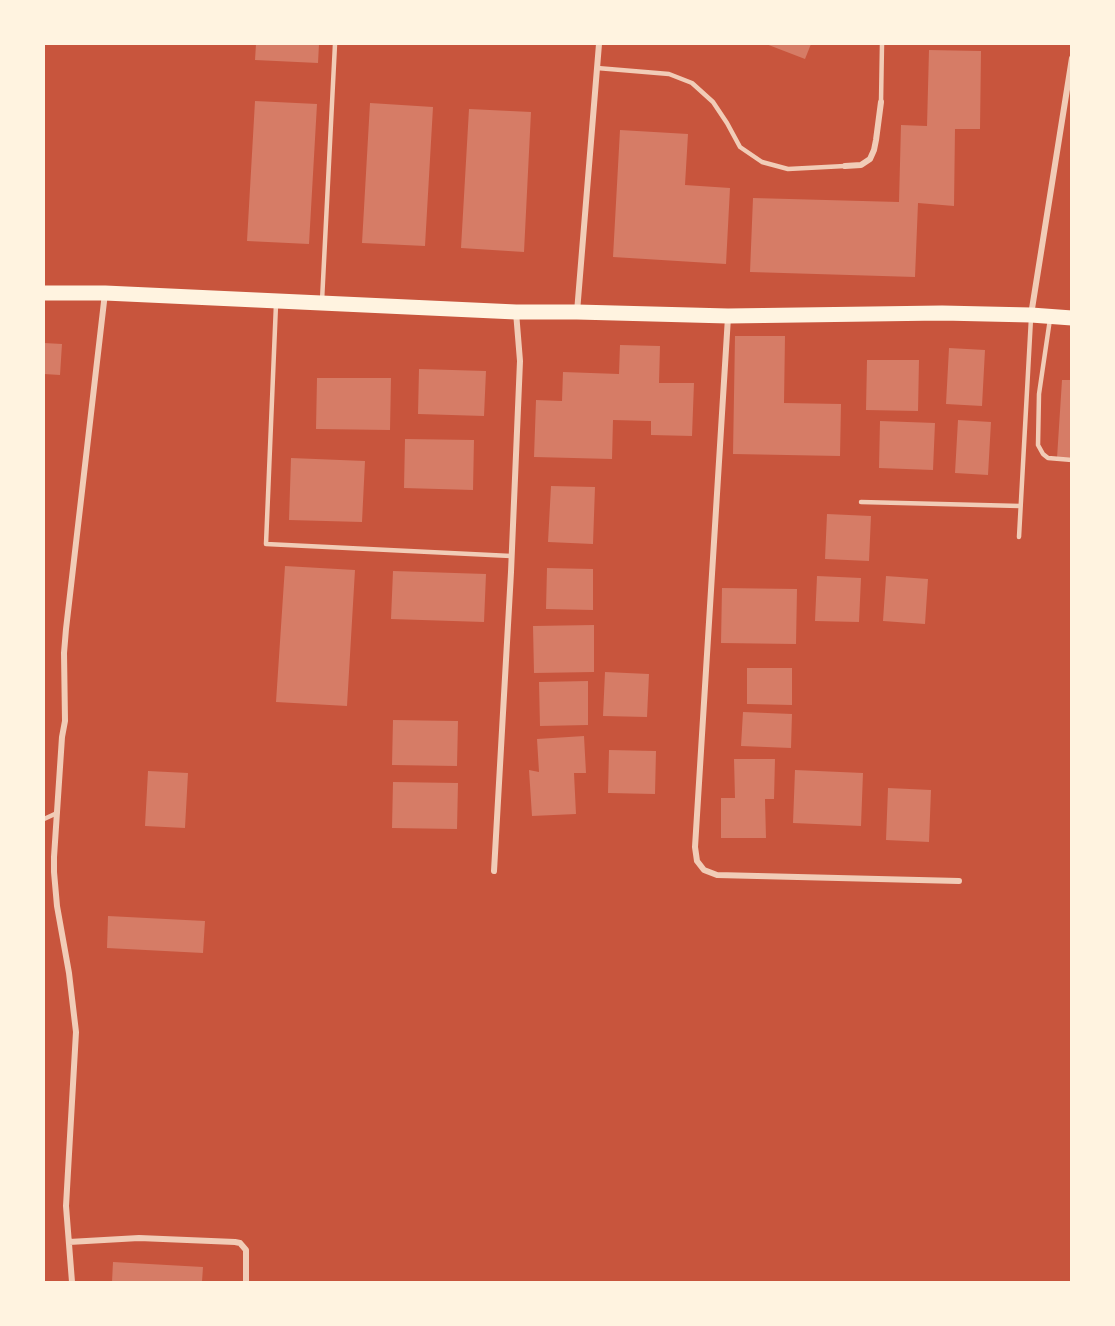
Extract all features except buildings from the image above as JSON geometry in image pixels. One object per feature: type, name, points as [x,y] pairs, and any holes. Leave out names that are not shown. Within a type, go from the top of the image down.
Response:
[{"type":"main road","points":[[44,293],[105,293],[516,312],[728,316],[942,313],[1071,318]]},
{"type":"street","points":[[577,312],[599,44]]},
{"type":"street","points":[[1032,315],[1071,58]]},
{"type":"street","points":[[845,166],[861,165],[870,159],[876,140],[881,102]]},
{"type":"street","points":[[72,1282],[66,1206],[76,1032],[54,872],[62,737],[65,721],[66,629],[105,293]]},
{"type":"street","points":[[494,871],[520,361],[516,312]]},
{"type":"street","points":[[728,316],[695,847],[697,861],[704,870],[717,875],[959,881]]},
{"type":"street","points":[[69,1242],[139,1238],[240,1243],[246,1250],[246,1282]]},
{"type":"lane","points":[[322,304],[335,44]]},
{"type":"lane","points":[[881,102],[882,44]]},
{"type":"lane","points":[[597,68],[669,74],[692,83],[713,102],[740,147],[762,162],[788,169],[845,166]]},
{"type":"lane","points":[[276,301],[266,543],[511,556]]},
{"type":"lane","points":[[1019,537],[1032,315]]},
{"type":"lane","points":[[1050,316],[1040,394],[1038,444],[1048,458],[1071,459]]},
{"type":"lane","points":[[861,502],[1020,506]]},
{"type":"lane","points":[[44,819],[57,813]]}]
